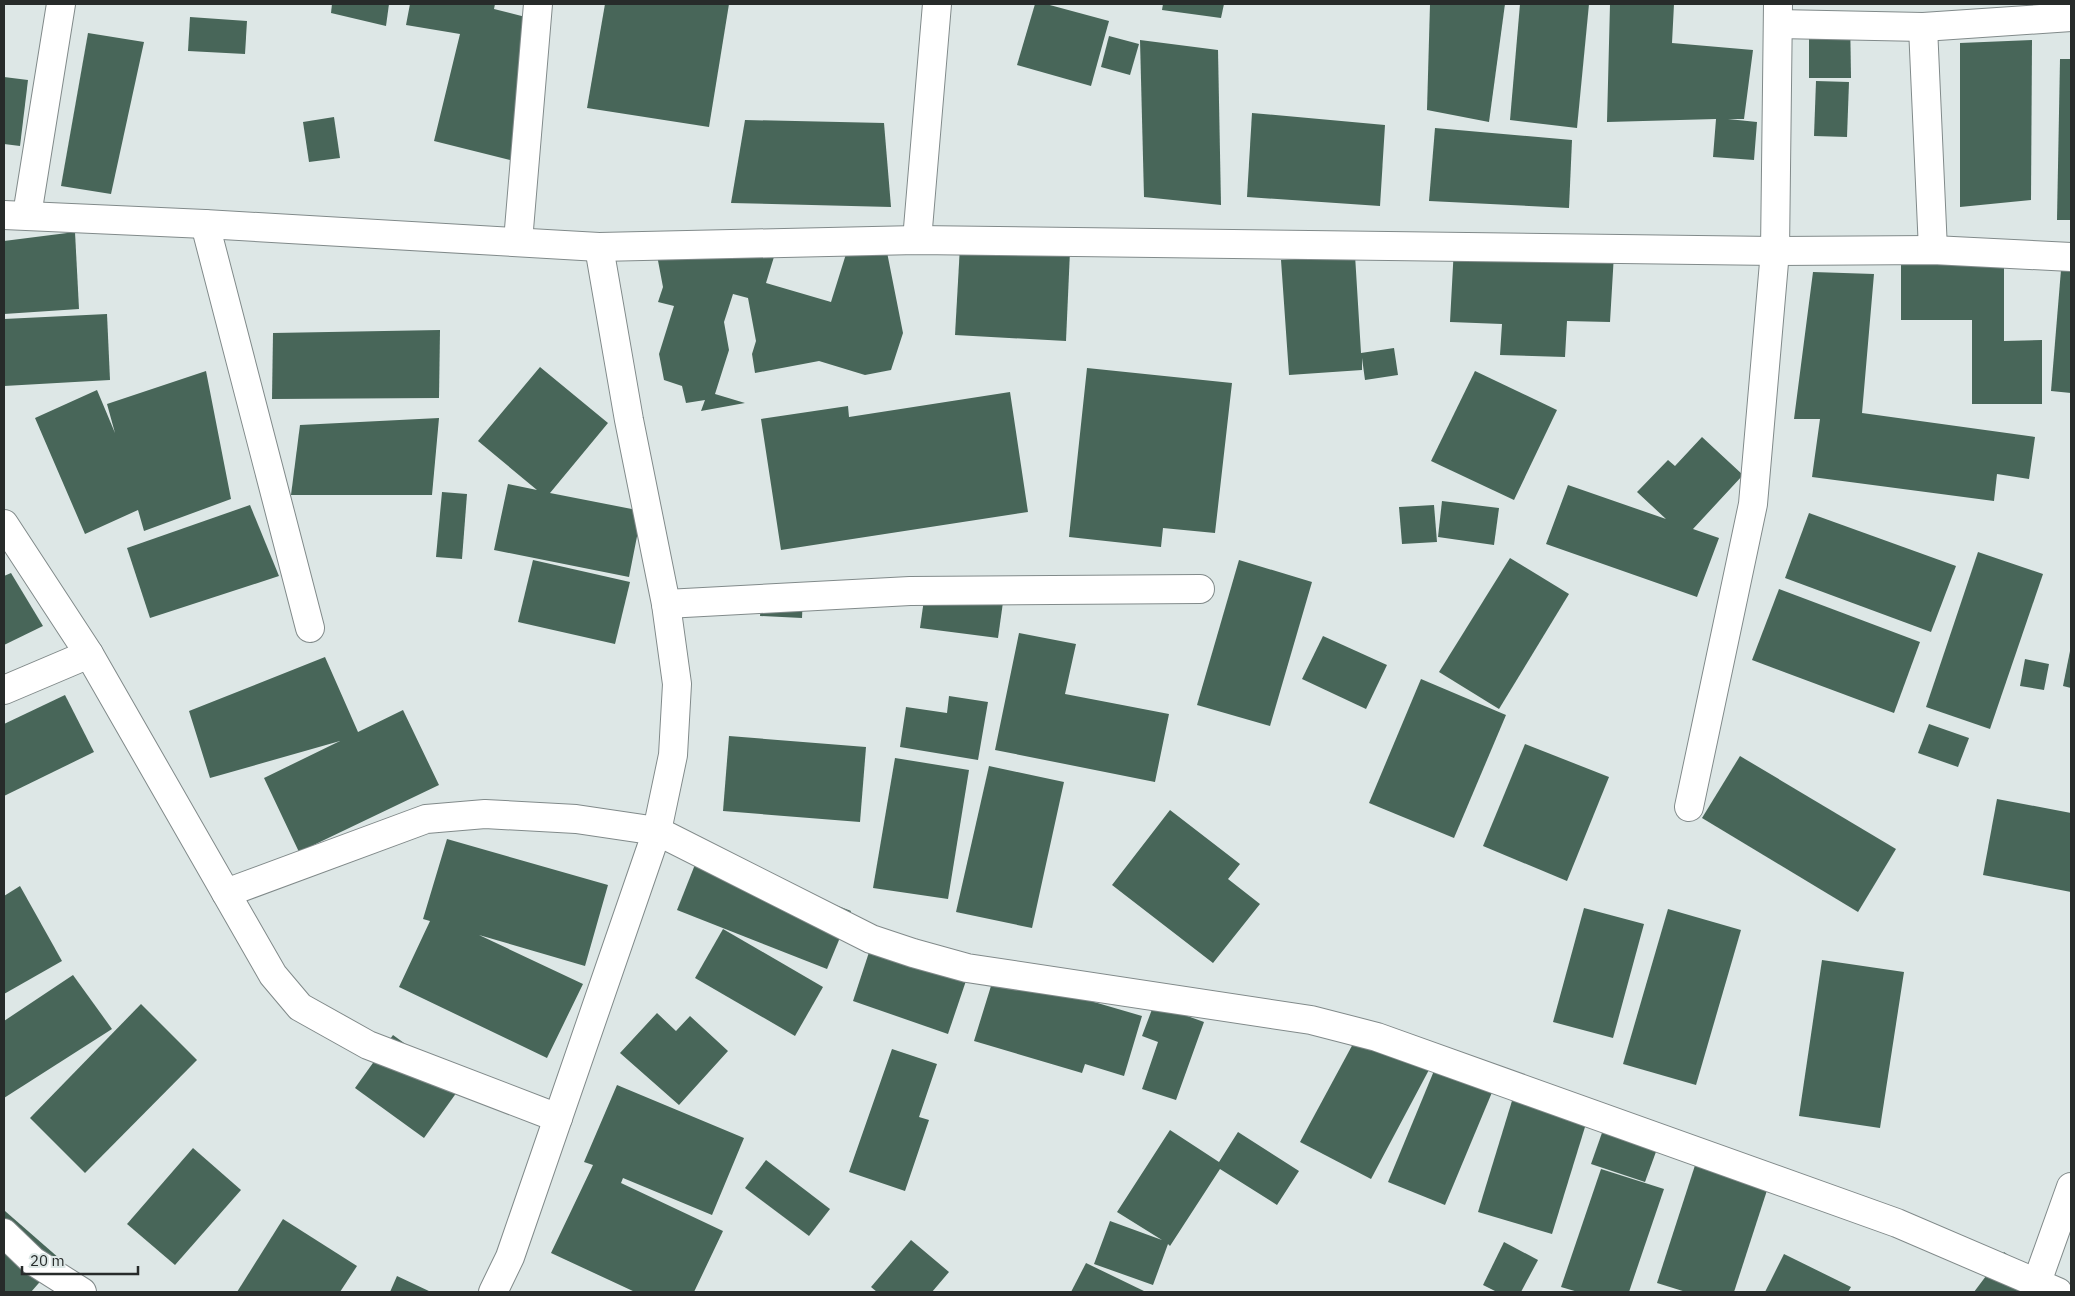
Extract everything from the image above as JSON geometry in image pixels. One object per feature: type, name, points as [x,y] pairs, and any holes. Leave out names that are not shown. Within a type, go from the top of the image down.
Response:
[{"type":"street","points":[[61,4],[15,215],[518,241],[599,247],[917,240],[1774,251],[1933,250],[2071,257]]},
{"type":"street","points":[[518,241],[538,4]]},
{"type":"street","points":[[917,240],[937,4]]},
{"type":"street","points":[[1689,808],[1753,504],[1774,251],[1778,14],[1924,27],[2071,17]]},
{"type":"street","points":[[1924,27],[1933,250]]},
{"type":"street","points":[[205,224],[310,628]]},
{"type":"street","points":[[493,1292],[510,1257],[657,830],[673,755],[677,684],[666,604],[629,420],[599,247]]},
{"type":"street","points":[[4,524],[88,654],[273,975],[300,1007],[368,1046],[558,1118]]},
{"type":"street","points":[[666,604],[910,591],[1200,589]]},
{"type":"street","points":[[4,690],[88,654]]},
{"type":"street","points":[[226,893],[426,819],[485,814],[576,819],[657,830],[871,939],[913,953],[967,968],[1311,1020],[1377,1037],[1897,1223],[2048,1287],[2071,1187]]},
{"type":"street","points":[[4,1233],[33,1261],[82,1292]]},
{"type":"building","points":[[332,4],[389,4],[386,26],[331,13]]},
{"type":"building","points":[[410,4],[495,4],[494,9],[545,22],[510,160],[434,141],[460,34],[406,25]]},
{"type":"building","points":[[605,4],[729,4],[709,127],[587,108]]},
{"type":"building","points":[[1035,4],[1046,4],[1109,21],[1091,86],[1017,65]]},
{"type":"building","points":[[1163,4],[1224,4],[1221,18],[1162,10]]},
{"type":"building","points":[[1430,4],[1505,4],[1489,122],[1427,110]]},
{"type":"building","points":[[1520,4],[1589,4],[1577,128],[1510,120]]},
{"type":"building","points":[[1610,4],[1674,4],[1672,43],[1753,50],[1744,119],[1728,119],[1757,122],[1754,160],[1713,157],[1716,119],[1607,122]]},
{"type":"building","points":[[1850,14],[1851,78],[1809,78],[1809,15]]},
{"type":"building","points":[[190,17],[247,21],[245,54],[188,51]]},
{"type":"building","points":[[88,33],[144,42],[111,194],[61,186]]},
{"type":"building","points":[[1109,36],[1139,44],[1130,75],[1101,67]]},
{"type":"building","points":[[1140,40],[1218,50],[1221,205],[1144,197]]},
{"type":"building","points":[[2032,40],[2031,200],[1960,207],[1960,43]]},
{"type":"building","points":[[2060,59],[2071,59],[2071,220],[2057,220]]},
{"type":"building","points":[[4,77],[28,80],[20,146],[4,144]]},
{"type":"building","points":[[1816,81],[1849,82],[1847,137],[1814,136]]},
{"type":"building","points":[[1252,113],[1385,125],[1380,206],[1247,197]]},
{"type":"building","points":[[334,117],[340,158],[309,162],[303,122]]},
{"type":"building","points":[[745,120],[884,123],[891,207],[731,203]]},
{"type":"building","points":[[1435,128],[1572,140],[1569,208],[1429,201]]},
{"type":"building","points":[[75,232],[79,309],[4,314],[4,241]]},
{"type":"building","points":[[883,232],[903,333],[891,370],[865,375],[819,361],[755,373],[752,354],[756,341],[748,298],[733,294],[724,322],[729,350],[715,394],[745,403],[701,411],[705,400],[686,403],[682,386],[664,380],[659,354],[674,306],[658,302],[663,287],[656,250],[777,247],[766,283],[831,302],[851,238]]},
{"type":"building","points":[[960,246],[1070,251],[1066,341],[955,335]]},
{"type":"building","points":[[1454,247],[1614,254],[1610,322],[1567,321],[1565,357],[1500,355],[1502,324],[1450,322]]},
{"type":"building","points":[[1355,255],[1361,353],[1394,348],[1398,375],[1365,380],[1362,358],[1362,370],[1289,375],[1281,260]]},
{"type":"building","points":[[1901,256],[2004,256],[2004,341],[2042,340],[2042,404],[1972,404],[1972,320],[1901,320]]},
{"type":"building","points":[[2061,270],[2071,271],[2071,393],[2051,391]]},
{"type":"building","points":[[1813,272],[1874,274],[1862,413],[2035,437],[2029,479],[1997,474],[1994,501],[1812,477],[1820,419],[1794,419]]},
{"type":"building","points":[[107,314],[110,380],[4,386],[4,319]]},
{"type":"building","points":[[440,330],[439,398],[272,399],[273,333]]},
{"type":"building","points":[[540,367],[608,423],[550,493],[642,511],[629,577],[494,550],[508,484],[537,490],[478,441]]},
{"type":"building","points":[[1087,368],[1232,383],[1215,533],[1163,528],[1161,547],[1069,537]]},
{"type":"building","points":[[206,371],[231,499],[144,531],[138,510],[85,534],[35,418],[97,390],[115,433],[107,404]]},
{"type":"building","points":[[1475,371],[1557,410],[1514,500],[1431,461]]},
{"type":"building","points":[[1010,392],[1028,512],[781,550],[761,419],[848,406],[849,417]]},
{"type":"building","points":[[439,418],[432,495],[291,495],[300,425]]},
{"type":"building","points":[[1702,437],[1743,475],[1693,529],[1719,538],[1697,597],[1546,544],[1568,485],[1666,519],[1637,492],[1668,460],[1675,466]]},
{"type":"building","points":[[442,492],[467,494],[462,559],[436,557]]},
{"type":"building","points":[[1442,501],[1499,508],[1494,545],[1438,537]]},
{"type":"building","points":[[250,505],[279,576],[150,618],[127,548]]},
{"type":"building","points":[[1434,505],[1437,542],[1402,544],[1399,507]]},
{"type":"building","points":[[1809,513],[1956,566],[1931,632],[1785,578]]},
{"type":"building","points":[[1978,552],[2043,574],[1990,729],[1926,707]]},
{"type":"building","points":[[1510,558],[1569,594],[1499,709],[1439,672]]},
{"type":"building","points":[[533,560],[630,582],[615,644],[518,622]]},
{"type":"building","points":[[1239,560],[1312,582],[1270,726],[1197,705]]},
{"type":"building","points":[[11,573],[43,626],[4,645],[4,576]]},
{"type":"building","points":[[926,585],[1004,595],[998,638],[920,628]]},
{"type":"building","points":[[1779,589],[1920,642],[1894,713],[1752,660]]},
{"type":"building","points":[[762,591],[803,593],[802,618],[760,616]]},
{"type":"building","points":[[1019,633],[1076,644],[1065,694],[1169,714],[1155,782],[995,750]]},
{"type":"building","points":[[1323,636],[1387,665],[1366,709],[1302,679]]},
{"type":"building","points":[[2071,651],[2071,688],[2063,686]]},
{"type":"building","points":[[325,657],[358,732],[403,710],[439,785],[299,852],[264,778],[340,741],[210,778],[189,711]]},
{"type":"building","points":[[2025,659],[2049,664],[2044,690],[2020,686]]},
{"type":"building","points":[[1421,679],[1506,715],[1454,838],[1369,803]]},
{"type":"building","points":[[65,695],[94,752],[4,796],[4,724]]},
{"type":"building","points":[[949,696],[988,702],[978,760],[900,747],[906,707],[947,713]]},
{"type":"building","points":[[1929,724],[1969,738],[1958,767],[1918,753]]},
{"type":"building","points":[[729,736],[866,747],[860,822],[723,811]]},
{"type":"building","points":[[1525,744],[1609,777],[1567,881],[1483,846]]},
{"type":"building","points":[[1740,756],[1896,849],[1858,912],[1702,818]]},
{"type":"building","points":[[895,758],[969,770],[948,899],[873,888]]},
{"type":"building","points":[[989,766],[1064,782],[1032,928],[956,912]]},
{"type":"building","points":[[1997,799],[2071,813],[2071,892],[1983,875]]},
{"type":"building","points":[[1170,810],[1240,864],[1228,879],[1260,904],[1213,963],[1112,885]]},
{"type":"building","points":[[447,839],[608,885],[585,966],[479,935],[583,984],[547,1058],[399,987],[430,921],[423,919]]},
{"type":"building","points":[[700,852],[851,911],[827,969],[677,910]]},
{"type":"building","points":[[20,886],[62,961],[4,994],[4,896]]},
{"type":"building","points":[[1584,908],[1644,924],[1613,1038],[1553,1022]]},
{"type":"building","points":[[1668,909],[1741,930],[1696,1085],[1623,1064]]},
{"type":"building","points":[[723,929],[823,987],[795,1036],[695,978]]},
{"type":"building","points":[[874,937],[970,969],[948,1034],[853,1001]]},
{"type":"building","points":[[1822,960],[1904,972],[1880,1128],[1799,1116]]},
{"type":"building","points":[[995,973],[1142,1016],[1124,1076],[1085,1064],[1082,1073],[974,1041]]},
{"type":"building","points":[[73,975],[112,1029],[4,1098],[4,1021]]},
{"type":"building","points":[[141,1004],[197,1060],[85,1173],[30,1118]]},
{"type":"building","points":[[1154,1004],[1204,1022],[1176,1100],[1142,1089],[1158,1042],[1142,1036]]},
{"type":"building","points":[[657,1013],[676,1031],[690,1016],[728,1051],[679,1105],[620,1053]]},
{"type":"building","points":[[1361,1029],[1431,1066],[1371,1179],[1300,1142]]},
{"type":"building","points":[[393,1035],[462,1085],[424,1138],[355,1088]]},
{"type":"building","points":[[892,1049],[937,1064],[919,1117],[929,1120],[905,1191],[849,1172]]},
{"type":"building","points":[[1436,1066],[1493,1090],[1445,1205],[1388,1182]]},
{"type":"building","points":[[617,1085],[744,1138],[712,1215],[623,1178],[621,1183],[723,1231],[694,1292],[635,1292],[551,1253],[593,1165],[584,1162]]},
{"type":"building","points":[[1515,1091],[1589,1114],[1552,1234],[1478,1212]]},
{"type":"building","points":[[1170,1130],[1219,1162],[1238,1132],[1299,1171],[1277,1205],[1220,1169],[1170,1246],[1168,1244],[1153,1285],[1094,1264],[1110,1221],[1162,1240],[1117,1212]]},
{"type":"building","points":[[1603,1130],[1657,1149],[1645,1182],[1591,1164]]},
{"type":"building","points":[[193,1148],[241,1190],[175,1265],[127,1224]]},
{"type":"building","points":[[1698,1156],[1771,1178],[1734,1292],[1686,1292],[1657,1283]]},
{"type":"building","points":[[766,1160],[830,1209],[809,1236],[745,1188]]},
{"type":"building","points":[[1601,1169],[1664,1189],[1629,1292],[1578,1292],[1561,1287]]},
{"type":"building","points":[[5,1211],[60,1259],[31,1292],[4,1292]]},
{"type":"building","points":[[283,1219],[357,1266],[340,1292],[237,1292]]},
{"type":"building","points":[[911,1240],[949,1272],[932,1292],[877,1292],[871,1287]]},
{"type":"building","points":[[1504,1242],[1538,1260],[1521,1292],[1497,1292],[1483,1285]]},
{"type":"building","points":[[2004,1252],[2059,1292],[1974,1292]]},
{"type":"building","points":[[1784,1254],[1851,1287],[1848,1292],[1765,1292]]},
{"type":"building","points":[[1086,1263],[1146,1292],[1071,1292]]},
{"type":"building","points":[[397,1276],[431,1292],[390,1292]]}]
